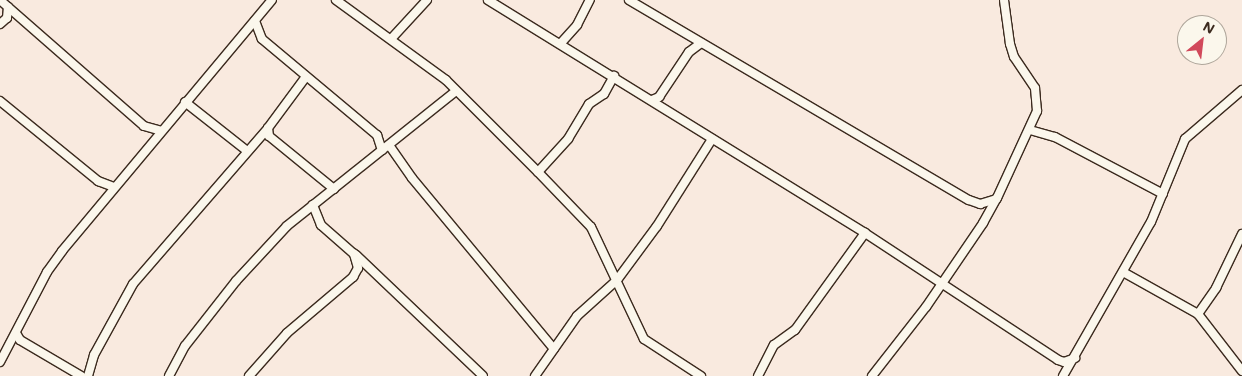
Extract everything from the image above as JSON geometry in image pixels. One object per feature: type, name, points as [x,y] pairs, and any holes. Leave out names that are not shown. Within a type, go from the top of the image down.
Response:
[{"type":"street","points":[[0,0],[144,126],[161,131]]},
{"type":"street","points":[[0,362],[47,272],[114,187],[272,0]]},
{"type":"street","points":[[336,0],[446,80],[538,172],[591,227],[644,339],[701,376]]},
{"type":"street","points":[[390,39],[427,0]]},
{"type":"street","points":[[488,0],[561,43],[865,233],[1058,360],[1064,362],[1074,358]]},
{"type":"street","points":[[561,43],[577,25],[590,0]]},
{"type":"street","points":[[629,0],[969,200],[989,204],[998,198]]},
{"type":"street","points":[[872,376],[942,283],[998,198],[1030,130],[1038,101],[1035,88],[1014,57],[1010,44],[1004,0]]},
{"type":"street","points":[[0,24],[7,18],[8,7]]},
{"type":"street","points":[[255,21],[262,39],[305,78],[378,135],[386,148],[554,349]]},
{"type":"street","points":[[652,100],[659,97],[689,52],[701,43]]},
{"type":"street","points":[[538,172],[568,138],[589,104],[604,94],[614,76]]},
{"type":"street","points":[[88,376],[94,355],[133,284],[268,128],[305,78]]},
{"type":"street","points":[[1063,376],[1124,272],[1163,194],[1185,139],[1242,90]]},
{"type":"street","points":[[169,376],[186,346],[236,281],[287,226],[456,91]]},
{"type":"street","points":[[0,101],[98,181],[114,187]]},
{"type":"street","points":[[185,102],[247,150]]},
{"type":"street","points":[[268,128],[273,140],[334,189]]},
{"type":"street","points":[[1030,130],[1055,137],[1091,158],[1163,194]]},
{"type":"street","points":[[535,376],[577,316],[617,280],[657,226],[712,139]]},
{"type":"street","points":[[313,206],[321,225],[483,376]]},
{"type":"street","points":[[758,376],[774,344],[795,330],[865,233]]},
{"type":"street","points":[[1198,314],[1216,288],[1242,234]]},
{"type":"street","points":[[249,376],[288,334],[353,276],[358,268],[354,254]]},
{"type":"street","points":[[1124,272],[1198,314],[1242,371]]},
{"type":"street","points":[[16,333],[20,340],[81,376]]}]
